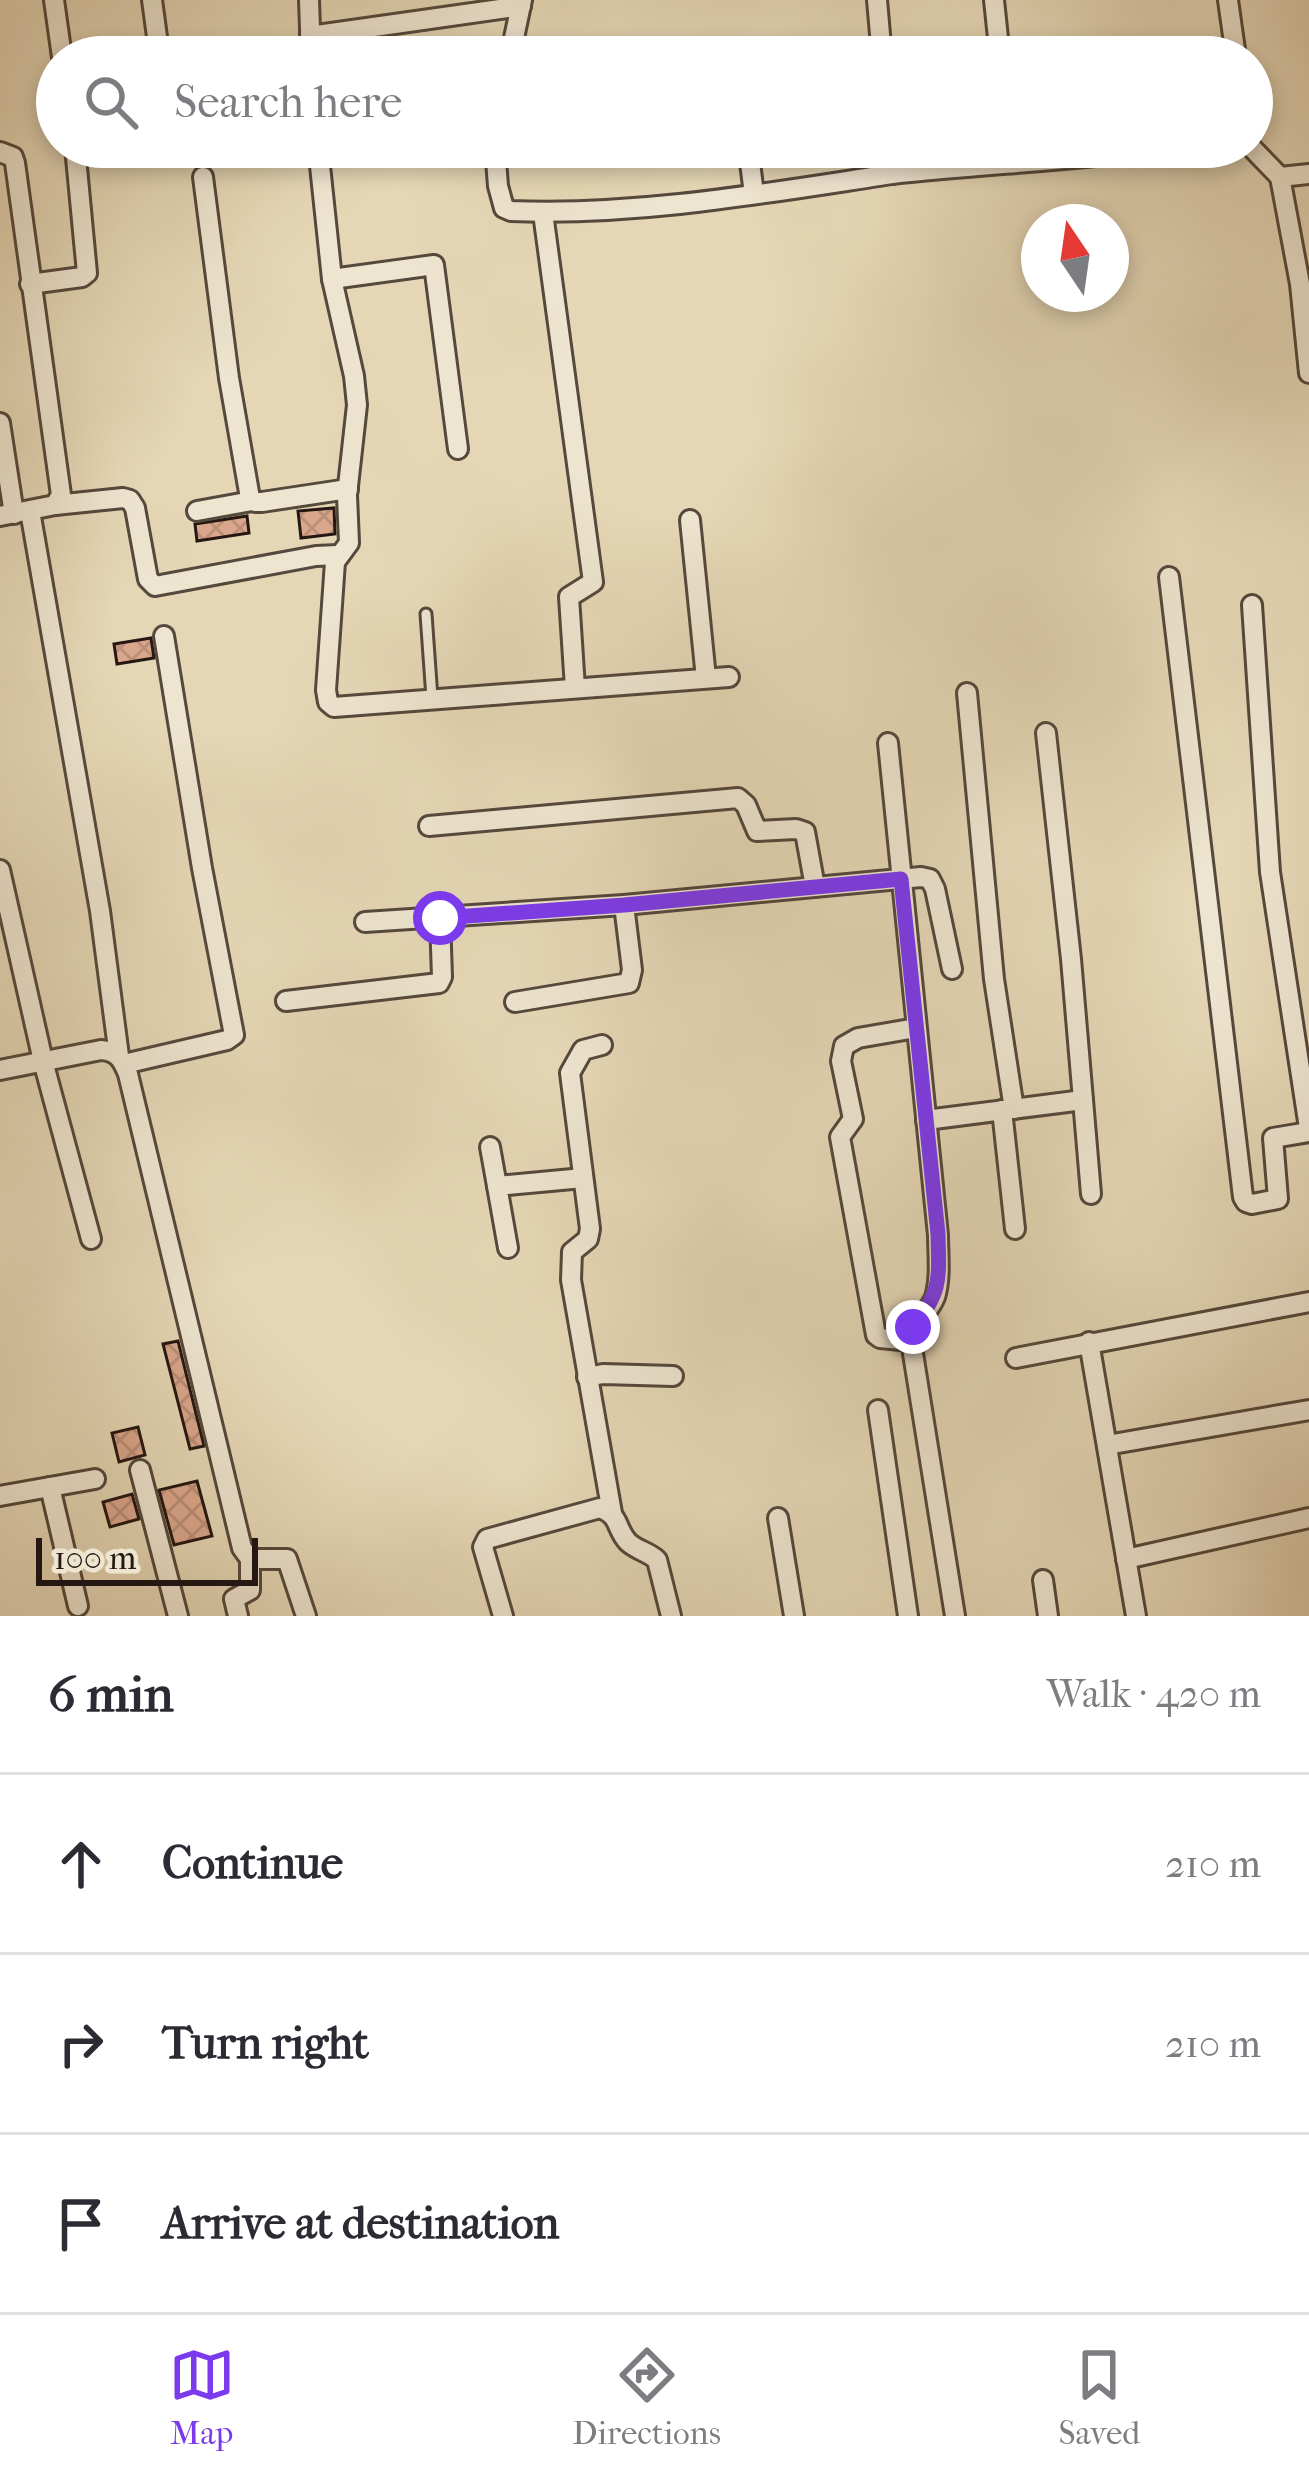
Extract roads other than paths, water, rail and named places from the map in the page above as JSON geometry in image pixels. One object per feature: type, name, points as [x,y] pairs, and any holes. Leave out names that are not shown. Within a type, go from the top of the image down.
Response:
[{"type":"street","points":[[54,0],[59,36]]},
{"type":"street","points":[[152,0],[157,36]]},
{"type":"street","points":[[309,0],[310,36],[521,3],[514,36]]},
{"type":"street","points":[[877,0],[880,36]]},
{"type":"street","points":[[994,0],[998,36]]},
{"type":"street","points":[[1228,0],[1233,36]]},
{"type":"street","points":[[0,152],[16,163],[61,495],[56,506]]},
{"type":"street","points":[[30,284],[87,273],[77,168]]},
{"type":"street","points":[[320,168],[332,279],[356,390],[349,543],[335,562],[328,702],[334,706],[432,700],[729,677]]},
{"type":"street","points":[[497,168],[504,208],[511,212],[586,212],[754,194],[927,168]]},
{"type":"street","points":[[751,168],[754,194]]},
{"type":"street","points":[[892,168],[892,174]]},
{"type":"street","points":[[1272,168],[1280,176],[1300,284],[1309,374]]},
{"type":"street","points":[[1280,176],[1309,174]]},
{"type":"street","points":[[203,177],[229,378],[252,501]]},
{"type":"street","points":[[543,212],[593,582],[569,597],[575,688]]},
{"type":"street","points":[[332,279],[434,265],[458,449]]},
{"type":"street","points":[[0,422],[14,514],[100,911],[122,1060],[242,1549],[250,1559],[250,1590],[234,1599],[238,1616]]},
{"type":"street","points":[[197,511],[348,489]]},
{"type":"street","points":[[14,514],[130,500],[152,586],[338,555]]},
{"type":"street","points":[[690,520],[706,678]]},
{"type":"street","points":[[1169,577],[1246,1202],[1252,1204],[1278,1199],[1273,1138],[1309,1130],[1270,872],[1252,605]]},
{"type":"street","points":[[122,1060],[235,1035],[164,636]]},
{"type":"street","points":[[967,693],[1008,1110],[1015,1229]]},
{"type":"street","points":[[1046,733],[1091,1194]]},
{"type":"street","points":[[888,743],[938,1234],[935,1297],[913,1327],[911,1342],[955,1616]]},
{"type":"street","points":[[429,826],[738,798],[757,831],[805,832],[814,887]]},
{"type":"street","points":[[0,870],[91,1239]]},
{"type":"street","points":[[365,922],[927,878],[933,883],[952,968]]},
{"type":"street","points":[[515,1002],[629,983],[632,970],[624,905]]},
{"type":"street","points":[[286,1000],[437,984],[442,976],[440,918]]},
{"type":"street","points":[[911,1342],[880,1338],[875,1331],[840,1144],[841,1134],[853,1121],[841,1052],[858,1038],[916,1028]]},
{"type":"street","points":[[602,1045],[583,1050],[570,1072],[590,1229],[588,1238],[572,1252],[571,1280],[612,1513],[628,1542],[657,1560],[671,1616]]},
{"type":"street","points":[[0,1070],[100,1050],[112,1051],[122,1060]]},
{"type":"street","points":[[926,1120],[1083,1100]]},
{"type":"street","points":[[490,1147],[508,1248]]},
{"type":"street","points":[[496,1186],[583,1178]]},
{"type":"street","points":[[1016,1358],[1309,1302]]},
{"type":"street","points":[[1089,1342],[1136,1616]]},
{"type":"street","points":[[587,1377],[673,1376]]},
{"type":"street","points":[[878,1410],[908,1616]]},
{"type":"street","points":[[1107,1445],[1309,1410]]},
{"type":"street","points":[[140,1470],[178,1616]]},
{"type":"street","points":[[0,1496],[95,1479]]},
{"type":"street","points":[[50,1487],[78,1606]]},
{"type":"street","points":[[503,1616],[483,1547],[487,1539],[590,1510],[612,1513]]},
{"type":"street","points":[[778,1518],[794,1616]]},
{"type":"street","points":[[1126,1559],[1309,1518]]},
{"type":"street","points":[[250,1559],[287,1559],[306,1616]]},
{"type":"street","points":[[1042,1580],[1048,1616]]},
{"type":"lane","points":[[426,614],[432,700]]}]
